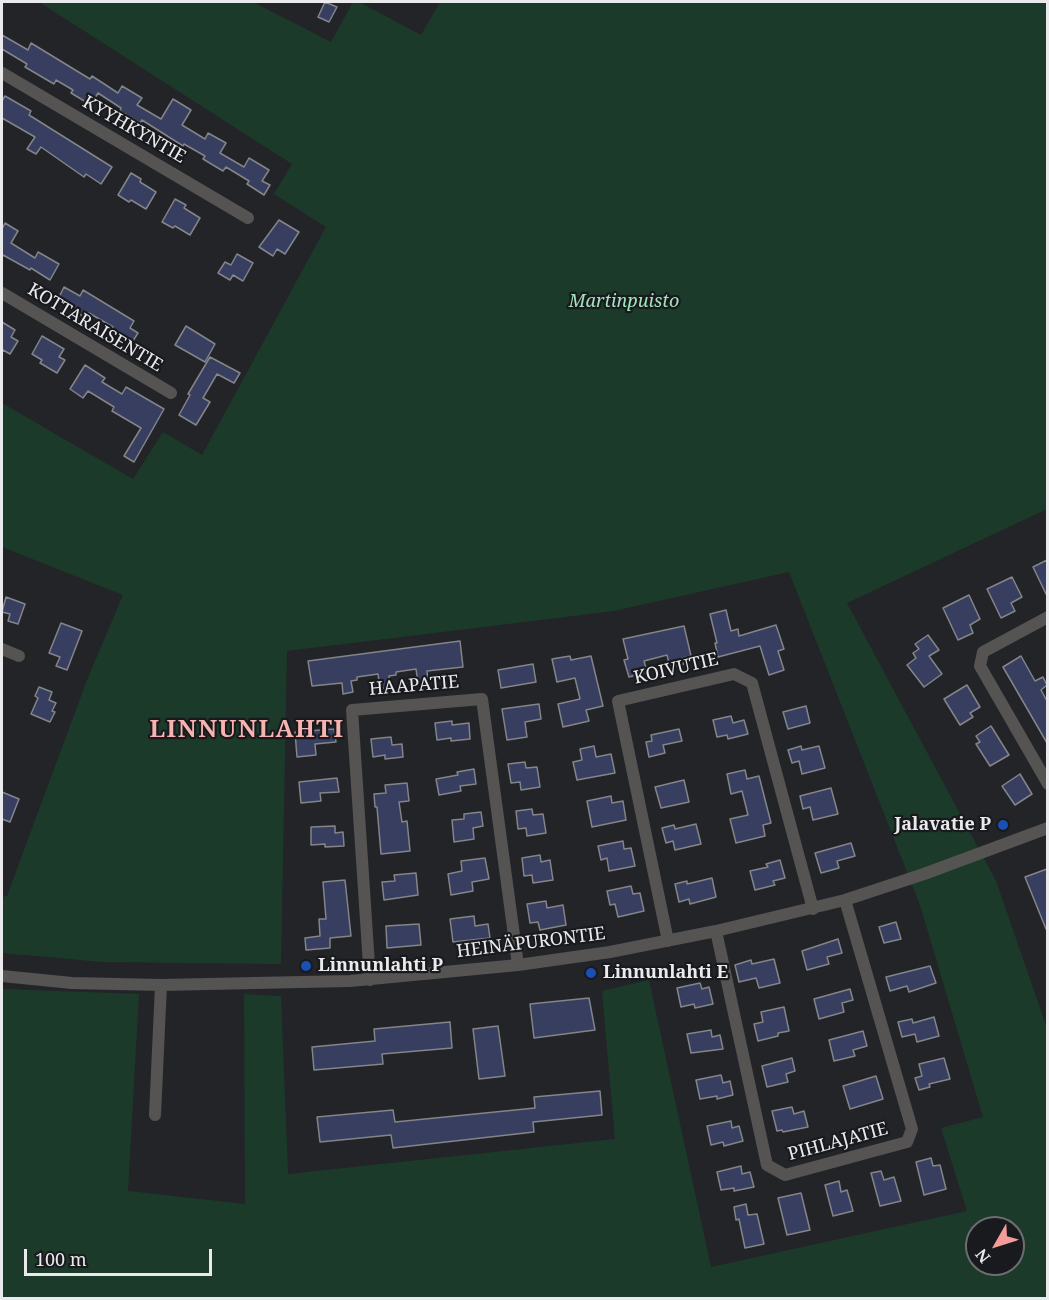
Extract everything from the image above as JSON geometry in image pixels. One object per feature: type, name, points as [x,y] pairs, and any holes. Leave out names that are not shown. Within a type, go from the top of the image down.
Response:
[{"type":"street","name":"KYYHKYNTIE","points":[[2,73],[248,218]]},
{"type":"street","name":"KOTTARAISENTIE","points":[[2,293],[171,393]]},
{"type":"street","points":[[1047,617],[983,652],[980,666],[1047,784]]},
{"type":"street","points":[[2,649],[19,656]]},
{"type":"street","name":"KOIVUTIE","points":[[668,941],[618,701],[734,674],[752,682],[813,909]]},
{"type":"street","name":"HAAPATIE","points":[[370,980],[352,710],[482,699],[518,965]]},
{"type":"street","name":"HEINÄPURONTIE","points":[[2,976],[81,983],[160,985],[370,980],[518,965],[610,952],[716,931],[845,900],[924,874],[1047,828]]},
{"type":"street","name":"PIHLAJATIE","points":[[716,931],[767,1165],[785,1174],[907,1142],[912,1129],[845,900]]},
{"type":"street","points":[[155,1115],[160,985]]},
{"type":"green space","name":"Martinpuisto","points":[[39,2],[253,2],[331,42],[353,2],[359,2],[421,35],[440,2],[1047,2],[1047,509],[847,603],[996,881],[1047,1028],[1047,1298],[2,1298],[2,989],[139,994],[128,1191],[245,1204],[244,994],[281,996],[288,1174],[615,1139],[602,991],[649,980],[711,1267],[967,1211],[941,1128],[983,1117],[920,905],[789,572],[614,611],[287,651],[281,964],[102,962],[2,953],[2,897],[7,896],[87,680],[123,595],[2,547],[2,403],[133,479],[163,432],[202,455],[326,227],[274,194],[292,164]]},
{"type":"building","points":[[325,2],[337,7],[329,22],[318,17]]},
{"type":"building","points":[[2,35],[28,50],[31,43],[90,79],[92,76],[118,93],[122,86],[142,98],[137,105],[161,119],[173,99],[191,110],[182,125],[205,139],[208,133],[226,143],[220,153],[244,167],[249,158],[269,170],[262,181],[270,185],[264,195],[247,184],[249,181],[226,167],[223,171],[203,159],[205,156],[184,144],[183,146],[142,120],[140,123],[120,111],[121,108],[98,93],[91,105],[71,93],[73,90],[56,80],[54,84],[25,67],[27,64],[2,49]]},
{"type":"building","points":[[5,96],[31,111],[29,115],[112,167],[101,184],[86,174],[84,177],[41,147],[36,154],[27,149],[35,137],[2,118],[2,101]]},
{"type":"building","points":[[131,173],[156,192],[146,209],[118,195]]},
{"type":"building","points":[[175,199],[186,205],[184,208],[200,218],[190,235],[175,226],[173,228],[162,222]]},
{"type":"building","points":[[279,220],[299,232],[285,254],[277,249],[273,256],[259,247]]},
{"type":"building","points":[[5,223],[18,231],[11,243],[35,258],[38,252],[59,264],[50,280],[3,255],[2,258],[2,229]]},
{"type":"building","points":[[237,254],[253,263],[243,281],[233,275],[230,280],[218,273],[225,262],[231,265]]},
{"type":"building","points":[[64,287],[80,296],[83,290],[134,321],[130,328],[138,333],[131,344],[110,331],[113,327],[89,313],[86,318],[57,301]]},
{"type":"building","points":[[2,322],[15,330],[11,337],[18,341],[10,354],[3,350],[2,353]]},
{"type":"building","points":[[186,326],[215,344],[205,362],[175,345]]},
{"type":"building","points":[[42,336],[64,349],[59,357],[65,360],[57,373],[40,363],[42,360],[32,354]]},
{"type":"building","points":[[210,357],[240,373],[234,383],[217,374],[203,398],[210,402],[196,425],[179,415],[190,395],[188,394]]},
{"type":"building","points":[[85,365],[105,378],[102,382],[122,394],[126,387],[164,409],[134,462],[124,456],[141,428],[112,411],[114,407],[88,391],[83,398],[70,389]]},
{"type":"building","points":[[1047,560],[1047,596],[1033,567]]},
{"type":"building","points":[[1012,577],[1022,597],[1011,603],[1015,611],[1001,618],[987,589]]},
{"type":"building","points":[[969,595],[980,619],[970,625],[973,633],[958,640],[943,608]]},
{"type":"building","points":[[6,597],[25,604],[18,624],[8,621],[10,614],[2,612]]},
{"type":"building","points":[[726,610],[731,631],[738,629],[739,636],[776,625],[784,649],[778,651],[784,670],[769,675],[760,646],[718,657],[710,614]]},
{"type":"building","points":[[61,623],[82,631],[67,670],[56,666],[60,657],[49,653]]},
{"type":"building","points":[[684,626],[691,656],[682,658],[684,664],[670,668],[667,655],[644,661],[647,672],[629,677],[624,660],[628,659],[623,639]]},
{"type":"building","points":[[928,635],[939,650],[929,656],[942,674],[924,687],[907,665],[916,658],[913,653],[919,649],[915,644]]},
{"type":"building","points":[[460,641],[463,667],[427,671],[428,682],[418,683],[416,669],[396,672],[396,675],[389,676],[390,687],[380,689],[378,674],[357,677],[357,680],[351,681],[353,692],[343,694],[342,683],[312,686],[308,661]]},
{"type":"building","points":[[570,656],[571,660],[591,656],[603,706],[586,710],[589,721],[563,727],[558,704],[580,699],[575,678],[557,682],[552,659]]},
{"type":"building","points":[[1021,656],[1035,681],[1043,677],[1047,685],[1041,690],[1047,701],[1047,743],[1003,667]]},
{"type":"building","points":[[533,664],[536,682],[501,688],[498,670]]},
{"type":"building","points":[[967,685],[980,707],[970,713],[973,717],[960,725],[944,699]]},
{"type":"building","points":[[39,687],[52,692],[49,700],[56,703],[50,722],[31,714],[38,698],[35,696]]},
{"type":"building","points":[[539,704],[541,719],[525,722],[527,737],[507,740],[502,709]]},
{"type":"building","points":[[806,706],[810,723],[788,729],[783,712]]},
{"type":"building","points":[[731,716],[733,723],[744,720],[748,734],[728,739],[727,735],[717,737],[713,720]]},
{"type":"building","points":[[452,721],[452,725],[469,723],[470,739],[437,740],[435,723]]},
{"type":"building","points":[[991,726],[1009,755],[990,766],[976,744],[980,742],[976,736]]},
{"type":"building","points":[[334,729],[336,742],[315,744],[316,755],[297,757],[295,732]]},
{"type":"building","points":[[679,729],[682,741],[663,745],[665,753],[649,757],[646,742],[652,741],[651,735]]},
{"type":"building","points":[[391,737],[392,745],[402,744],[403,757],[385,759],[385,755],[373,757],[371,739]]},
{"type":"building","points":[[594,746],[596,757],[611,754],[615,773],[577,780],[573,762],[582,760],[580,749]]},
{"type":"building","points":[[801,746],[802,750],[819,746],[825,768],[802,774],[799,761],[792,763],[788,750]]},
{"type":"building","points":[[525,762],[526,768],[537,767],[540,787],[521,790],[520,782],[511,783],[508,764]]},
{"type":"building","points":[[474,769],[476,784],[460,786],[461,791],[439,795],[436,779]]},
{"type":"building","points":[[745,770],[747,779],[759,776],[771,823],[763,825],[765,836],[736,843],[730,819],[748,815],[742,791],[731,794],[727,774]]},
{"type":"building","points":[[1020,774],[1032,794],[1015,805],[1002,786]]},
{"type":"building","points":[[337,778],[339,792],[320,793],[321,801],[301,803],[299,782]]},
{"type":"building","points":[[684,780],[689,802],[661,808],[655,787]]},
{"type":"building","points":[[407,783],[409,801],[399,802],[402,822],[407,821],[410,851],[381,854],[374,794],[386,793],[385,785]]},
{"type":"building","points":[[831,788],[838,814],[813,820],[810,807],[803,809],[800,796]]},
{"type":"building","points":[[2,792],[19,799],[10,822],[2,819]]},
{"type":"building","points":[[611,796],[612,803],[623,801],[626,820],[592,827],[587,801]]},
{"type":"building","points":[[532,809],[533,815],[543,814],[546,833],[527,836],[526,828],[518,829],[516,811]]},
{"type":"building","points":[[481,812],[483,826],[473,828],[474,839],[454,842],[452,820],[464,819],[464,814]]},
{"type":"building","points":[[696,824],[701,844],[675,850],[673,841],[666,843],[662,828],[674,825],[675,829]]},
{"type":"building","points":[[335,826],[335,833],[343,832],[344,846],[311,845],[311,827]]},
{"type":"building","points":[[623,841],[624,849],[631,848],[635,866],[609,871],[607,858],[601,860],[598,846]]},
{"type":"building","points":[[851,843],[855,856],[837,861],[839,868],[821,873],[815,853]]},
{"type":"building","points":[[540,855],[541,862],[550,860],[553,880],[533,883],[532,875],[524,876],[522,858]]},
{"type":"building","points":[[485,858],[489,879],[472,882],[473,891],[451,895],[448,874],[462,871],[461,861]]},
{"type":"building","points":[[780,860],[785,878],[773,881],[775,885],[755,890],[750,871],[768,867],[766,864]]},
{"type":"building","points":[[1047,869],[1047,929],[1046,929],[1025,877]]},
{"type":"building","points":[[416,873],[418,895],[384,900],[382,882],[395,881],[394,875]]},
{"type":"building","points":[[712,878],[716,897],[690,904],[689,899],[679,902],[675,884],[687,881],[687,884]]},
{"type":"building","points":[[345,880],[351,936],[330,938],[330,948],[306,950],[305,938],[320,936],[319,919],[326,919],[323,882]]},
{"type":"building","points":[[631,886],[633,894],[640,893],[644,911],[618,917],[615,904],[610,905],[607,891]]},
{"type":"building","points":[[546,901],[547,908],[563,905],[566,925],[540,930],[538,922],[530,923],[527,904]]},
{"type":"building","points":[[474,916],[475,926],[488,924],[490,938],[453,942],[450,919]]},
{"type":"building","points":[[896,922],[901,939],[884,943],[879,927]]},
{"type":"building","points":[[419,924],[421,945],[387,948],[386,926]]},
{"type":"building","points":[[838,939],[842,953],[827,957],[829,964],[807,970],[802,951]]},
{"type":"building","points":[[774,959],[780,983],[759,988],[756,978],[739,982],[735,965],[751,960],[752,964]]},
{"type":"building","points":[[930,966],[936,983],[909,992],[907,986],[890,991],[886,977]]},
{"type":"building","points":[[700,983],[702,989],[709,987],[713,1004],[695,1008],[694,1004],[681,1007],[677,988]]},
{"type":"building","points":[[850,989],[853,1000],[842,1003],[844,1012],[819,1019],[814,999]]},
{"type":"building","points":[[589,998],[595,1030],[534,1038],[530,1004]]},
{"type":"building","points":[[784,1007],[789,1031],[758,1041],[754,1024],[763,1022],[761,1012]]},
{"type":"building","points":[[934,1017],[939,1036],[917,1042],[915,1034],[902,1037],[898,1022],[912,1019],[913,1023]]},
{"type":"building","points":[[450,1022],[452,1048],[382,1054],[383,1064],[314,1070],[312,1047],[375,1041],[374,1029]]},
{"type":"building","points":[[498,1026],[505,1076],[479,1079],[473,1029]]},
{"type":"building","points":[[711,1030],[712,1037],[720,1035],[723,1049],[691,1053],[687,1034]]},
{"type":"building","points":[[863,1031],[867,1046],[853,1050],[855,1056],[834,1061],[829,1040]]},
{"type":"building","points":[[792,1058],[795,1071],[786,1074],[788,1082],[767,1087],[762,1066]]},
{"type":"building","points":[[944,1058],[950,1079],[929,1084],[930,1087],[919,1090],[915,1078],[922,1076],[919,1064]]},
{"type":"building","points":[[721,1075],[723,1083],[730,1081],[733,1095],[717,1099],[717,1096],[700,1099],[696,1080]]},
{"type":"building","points":[[876,1076],[883,1099],[850,1109],[843,1086]]},
{"type":"building","points":[[600,1091],[602,1115],[533,1122],[534,1132],[393,1148],[391,1135],[320,1142],[317,1117],[393,1110],[395,1122],[535,1108],[534,1097]]},
{"type":"building","points":[[792,1107],[794,1114],[804,1111],[808,1127],[777,1131],[772,1111]]},
{"type":"building","points":[[731,1121],[732,1128],[739,1126],[743,1141],[724,1146],[723,1142],[711,1145],[707,1126]]},
{"type":"building","points":[[931,1158],[933,1166],[940,1165],[946,1189],[924,1195],[916,1162]]},
{"type":"building","points":[[741,1166],[742,1174],[750,1172],[754,1187],[734,1191],[734,1188],[721,1190],[717,1172]]},
{"type":"building","points":[[881,1171],[884,1180],[894,1177],[901,1201],[880,1206],[871,1173]]},
{"type":"building","points":[[839,1181],[841,1192],[847,1190],[853,1211],[833,1216],[825,1185]]},
{"type":"building","points":[[801,1193],[810,1230],[787,1235],[778,1198]]},
{"type":"building","points":[[746,1204],[748,1215],[757,1214],[764,1244],[745,1248],[734,1207]]},
{"type":"place","name":"Jalavatie P","points":[[1003,825]]},
{"type":"place","name":"Linnunlahti P","points":[[306,966]]},
{"type":"place","name":"Linnunlahti E","points":[[591,973]]},
{"type":"district","name":"LINNUNLAHTI","points":[[247,730]]}]
